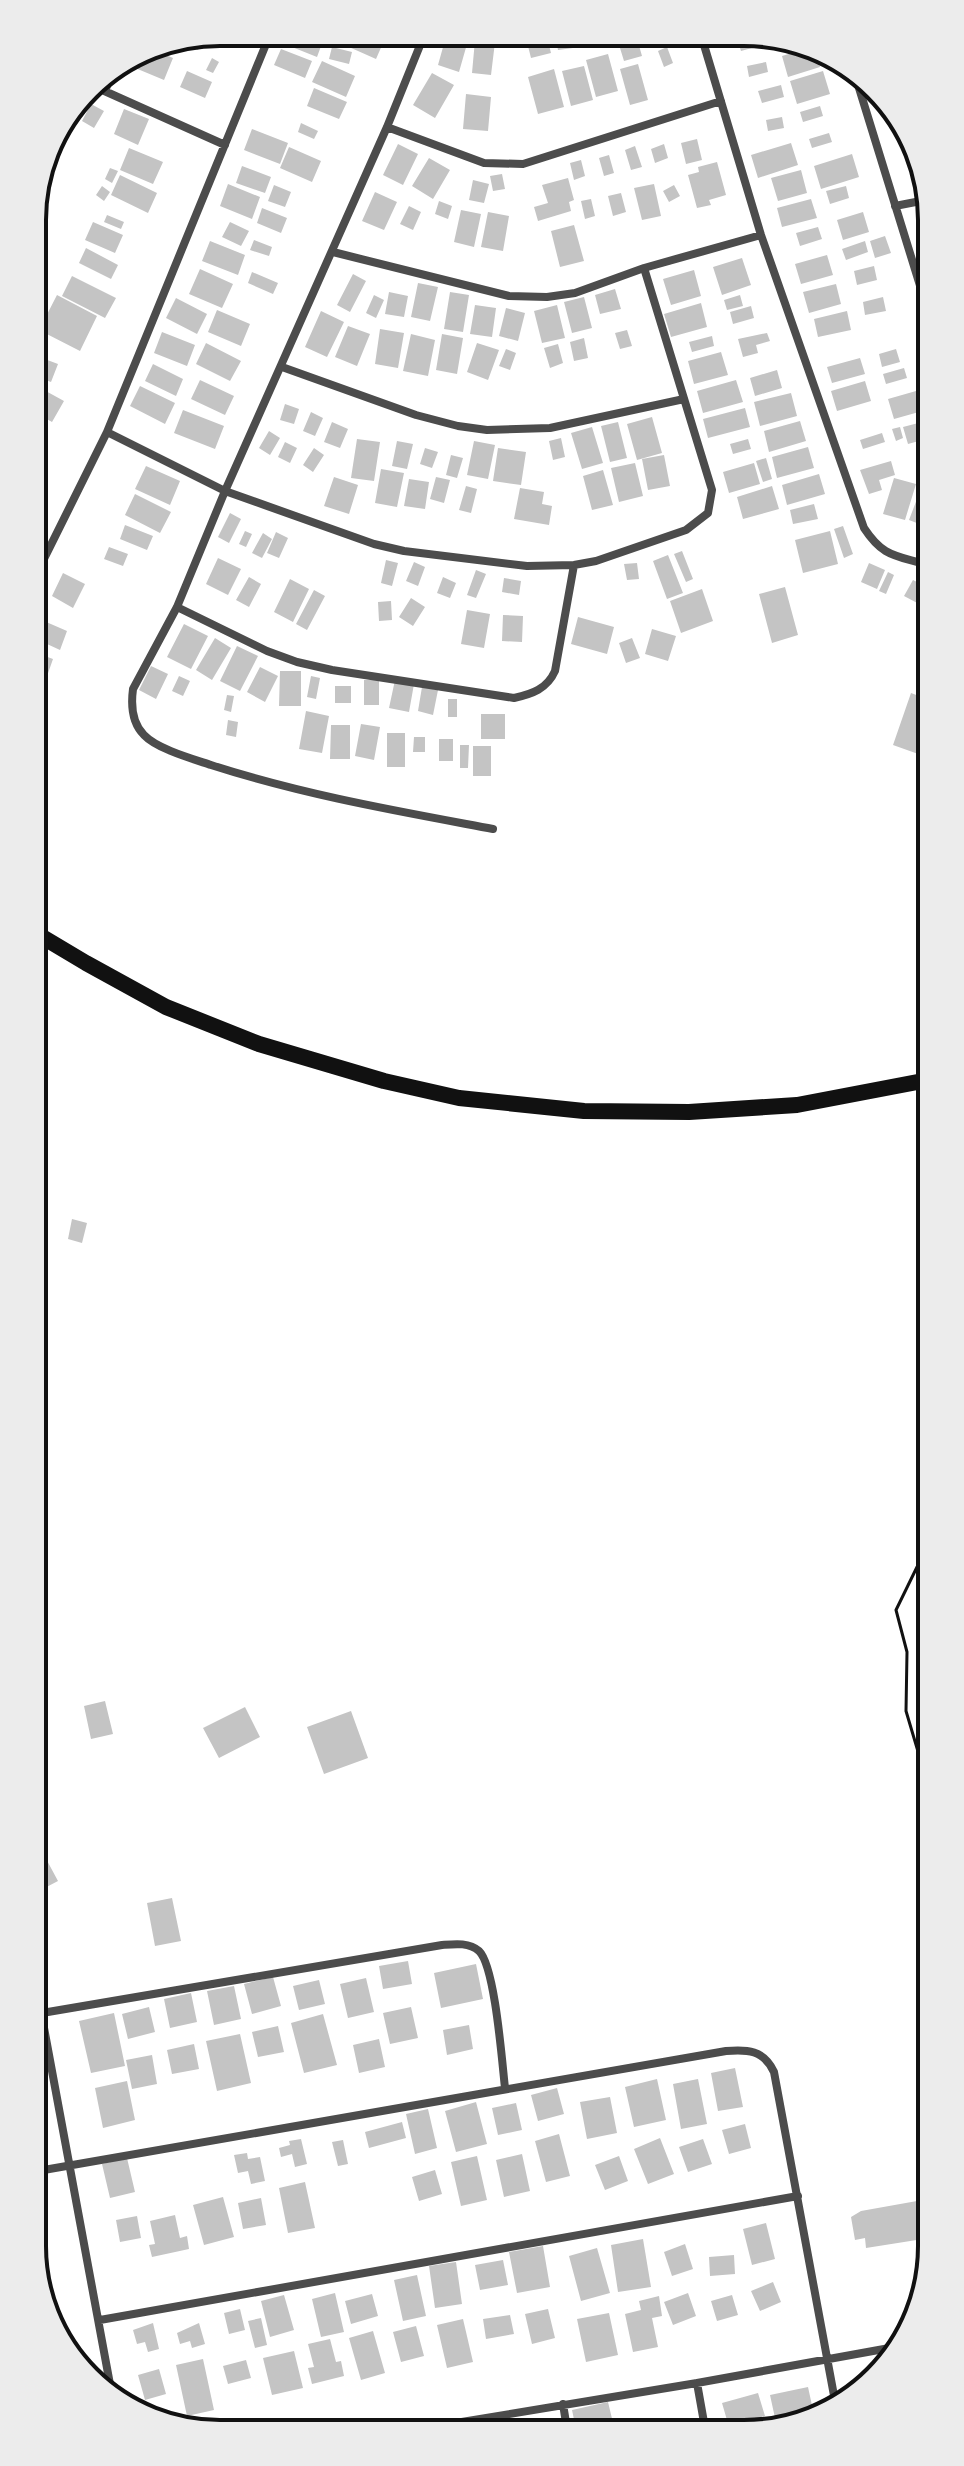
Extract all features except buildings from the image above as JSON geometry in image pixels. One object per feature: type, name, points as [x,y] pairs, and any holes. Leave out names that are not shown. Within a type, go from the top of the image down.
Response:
[{"type":"main road","points":[[46,939],[166,1007],[259,1044],[384,1081],[459,1098],[584,1111],[689,1112],[797,1105],[918,1082]]},
{"type":"street","points":[[46,555],[107,432],[265,46]]},
{"type":"street","points":[[420,46],[177,607],[133,689],[133,713],[138,727],[150,740],[189,757],[308,794],[493,829]]},
{"type":"street","points":[[704,46],[761,235],[864,528],[876,546],[885,552],[918,562]]},
{"type":"street","points":[[106,88],[105,91],[225,145]]},
{"type":"street","points":[[860,91],[918,279]]},
{"type":"street","points":[[387,127],[484,163],[523,164],[721,101]]},
{"type":"street","points":[[895,206],[917,202]]},
{"type":"street","points":[[333,252],[509,296],[547,297],[575,293],[644,268],[761,235]]},
{"type":"street","points":[[107,432],[225,491],[374,544],[404,551],[527,566],[596,561],[686,530],[708,513],[712,490],[644,268]]},
{"type":"street","points":[[282,367],[377,403],[437,421],[487,430],[550,428],[684,399]]},
{"type":"street","points":[[177,607],[267,651],[297,662],[514,698],[530,695],[550,681],[555,671],[574,565]]},
{"type":"street","points":[[46,2012],[442,1945],[469,1945],[477,1949],[489,1969],[505,2088]]},
{"type":"street","points":[[46,2034],[110,2380]]},
{"type":"street","points":[[46,2170],[505,2088],[726,2051],[751,2051],[765,2057],[774,2072],[834,2395]]},
{"type":"street","points":[[100,2320],[798,2196]]},
{"type":"street","points":[[471,2420],[884,2349]]},
{"type":"street","points":[[697,2383],[704,2420]]},
{"type":"street","points":[[563,2404],[566,2420]]},
{"type":"path","points":[[918,1566],[896,1610],[907,1652],[906,1711],[918,1752]]}]
